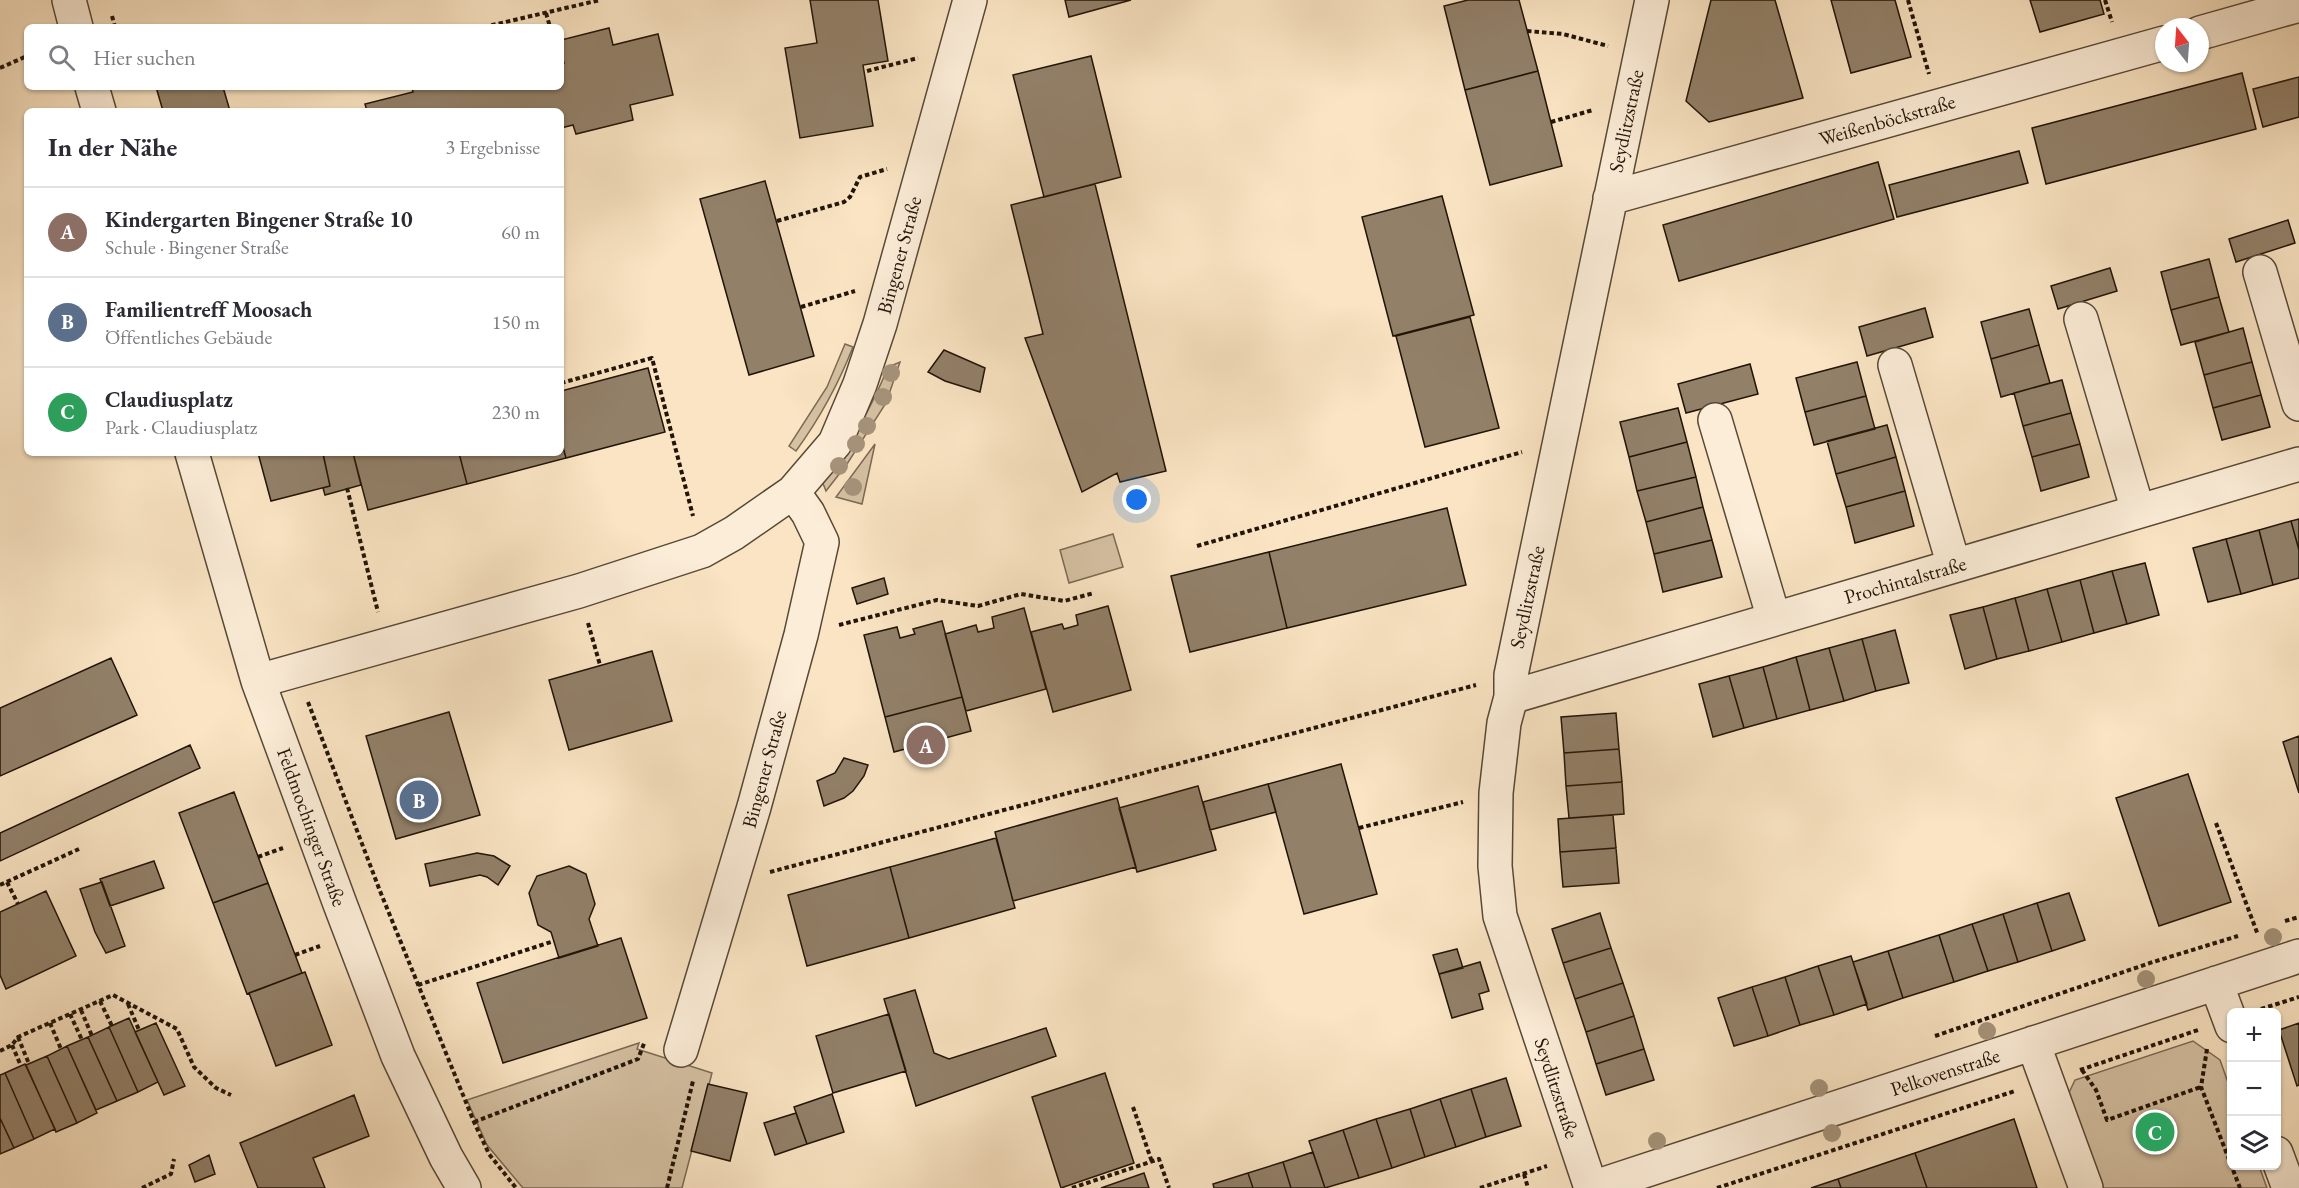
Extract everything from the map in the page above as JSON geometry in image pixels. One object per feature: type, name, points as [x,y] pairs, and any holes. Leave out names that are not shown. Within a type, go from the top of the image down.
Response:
[{"type":"street","points":[[69,0],[75,24]]},
{"type":"street","name":"Bingener Straße","points":[[258,681],[579,591],[702,551],[734,533],[793,492],[835,443],[860,384],[892,279],[970,0]]},
{"type":"street","name":"Seydlitzstraße","points":[[1592,1188],[1500,916],[1495,866],[1496,793],[1511,686],[1652,0]]},
{"type":"street","points":[[2209,30],[2299,5]]},
{"type":"street","name":"Weißenböckstraße","points":[[1610,198],[2155,46]]},
{"type":"street","points":[[93,90],[98,108]]},
{"type":"street","points":[[2260,272],[2299,404]]},
{"type":"street","points":[[2081,319],[2138,511]]},
{"type":"street","points":[[1894,365],[1954,566]]},
{"type":"street","points":[[1715,420],[1774,619]]},
{"type":"street","name":"Feldmochinger Straße","points":[[193,456],[258,681],[398,1056],[446,1157],[464,1188]]},
{"type":"street","name":"Prochintalstraße","points":[[1511,686],[1774,619],[2299,464]]},
{"type":"street","name":"Bingener Straße","points":[[681,1050],[732,882],[801,635],[822,542],[808,513],[793,492]]},
{"type":"street","name":"Pelkovenstraße","points":[[1592,1188],[2299,956]]},
{"type":"street","points":[[2216,983],[2216,1028]]},
{"type":"street","points":[[2033,1043],[2086,1188]]},
{"type":"street","points":[[2281,1165],[2289,1188]]},
{"type":"path","points":[[497,24],[600,0]]},
{"type":"path","points":[[1908,0],[1938,106]]},
{"type":"path","points":[[546,13],[549,24]]},
{"type":"path","points":[[1527,31],[1563,34],[1606,45]]},
{"type":"path","points":[[867,71],[956,49]]},
{"type":"path","points":[[0,68],[24,57]]},
{"type":"path","points":[[1551,122],[1594,110],[1627,114]]},
{"type":"path","points":[[777,221],[844,202],[850,197],[860,177],[926,159]]},
{"type":"path","points":[[801,307],[892,279]]},
{"type":"path","points":[[564,382],[652,358],[702,551]]},
{"type":"path","points":[[1197,546],[1560,441]]},
{"type":"path","points":[[347,489],[387,645]]},
{"type":"path","points":[[579,591],[600,665]]},
{"type":"path","points":[[801,635],[937,600],[978,606],[1021,594],[1064,601],[1094,593]]},
{"type":"path","points":[[297,670],[418,985],[474,1122],[489,1154],[516,1188]]},
{"type":"path","points":[[732,882],[1511,686]]},
{"type":"path","points":[[1359,828],[1496,793]]},
{"type":"path","points":[[2216,824],[2257,931]]},
{"type":"path","points":[[258,856],[291,844]]},
{"type":"path","points":[[0,885],[79,849]]},
{"type":"path","points":[[7,882],[18,904]]},
{"type":"path","points":[[418,985],[554,941]]},
{"type":"path","points":[[295,955],[327,944]]},
{"type":"path","points":[[0,1051],[12,1045],[18,1037],[113,996],[177,1029],[194,1066],[216,1088],[231,1095]]},
{"type":"path","points":[[2265,1008],[2299,997]]},
{"type":"path","points":[[100,1001],[112,1026]]},
{"type":"path","points":[[127,1003],[139,1030]]},
{"type":"path","points":[[81,1010],[92,1036]]},
{"type":"path","points":[[70,1014],[82,1040]]},
{"type":"path","points":[[50,1023],[61,1049]]},
{"type":"path","points":[[1717,1188],[2046,1080],[2216,1028]]},
{"type":"path","points":[[2216,1028],[2207,1049],[2201,1087],[2240,1188]]},
{"type":"path","points":[[18,1037],[29,1064]]},
{"type":"path","points":[[474,1122],[638,1059],[645,1040],[681,1050],[696,1070],[667,1188]]},
{"type":"path","points":[[12,1045],[21,1066]]},
{"type":"path","points":[[2081,1069],[2096,1090],[2107,1120],[2201,1087]]},
{"type":"path","points":[[1133,1107],[1152,1162]]},
{"type":"path","points":[[142,1188],[171,1174],[174,1158]]},
{"type":"path","points":[[1072,1188],[1159,1159],[1168,1188]]},
{"type":"path","points":[[1524,1174],[1528,1188]]},
{"type":"shaded area","points":[[845,344],[853,347],[841,375],[821,414],[796,451],[789,446],[827,387]]},
{"type":"shaded area","points":[[900,362],[886,403],[847,464],[826,491],[822,481],[859,427],[888,367]]},
{"type":"shaded area","points":[[875,444],[862,504],[836,497]]},
{"type":"shaded area","points":[[1113,534],[1123,567],[1069,583],[1060,550]]},
{"type":"shaded area","points":[[2193,1041],[2220,1060],[2227,1080],[2227,1170],[2260,1170],[2267,1188],[2099,1188],[2066,1099],[2075,1080]]},
{"type":"shaded area","points":[[639,1043],[637,1049],[712,1073],[682,1188],[523,1188],[487,1145],[467,1100]]},
{"type":"building","points":[[810,0],[878,0],[888,61],[863,65],[873,126],[800,138],[785,48],[817,43]]},
{"type":"building","points":[[1065,0],[1131,0],[1069,17]]},
{"type":"building","points":[[1468,0],[1519,0],[1538,71],[1465,90],[1444,6]]},
{"type":"building","points":[[1711,0],[1775,0],[1803,98],[1709,122],[1686,101]]},
{"type":"building","points":[[1831,0],[1895,0],[1911,57],[1851,73]]},
{"type":"building","points":[[2030,0],[2100,0],[2104,14],[2040,32]]},
{"type":"building","points":[[609,28],[613,45],[658,34],[673,95],[630,105],[633,120],[576,134],[573,125],[564,127],[564,108],[366,108],[365,104],[413,92],[413,90],[564,90],[564,39]]},
{"type":"building","points":[[1091,56],[1121,177],[1044,197],[1013,75]]},
{"type":"building","points":[[1538,71],[1562,166],[1490,185],[1465,90]]},
{"type":"building","points":[[2242,73],[2256,129],[2046,184],[2032,128]]},
{"type":"building","points":[[2299,77],[2299,117],[2263,127],[2253,89]]},
{"type":"building","points":[[157,90],[224,90],[229,108],[162,108]]},
{"type":"building","points":[[2019,151],[2028,183],[1897,217],[1889,185]]},
{"type":"building","points":[[1878,162],[1894,219],[1679,281],[1663,225]]},
{"type":"building","points":[[765,181],[814,356],[749,375],[700,199]]},
{"type":"building","points":[[1095,184],[1166,471],[1120,482],[1117,473],[1082,492],[1025,338],[1043,334],[1011,205]]},
{"type":"building","points":[[1442,196],[1474,315],[1393,336],[1362,217]]},
{"type":"building","points":[[2288,220],[2295,243],[2236,262],[2229,239]]},
{"type":"building","points":[[2209,259],[2219,297],[2171,310],[2161,272]]},
{"type":"building","points":[[2110,268],[2117,291],[2058,309],[2051,286]]},
{"type":"building","points":[[2219,297],[2229,332],[2181,345],[2171,310]]},
{"type":"building","points":[[1925,308],[1933,337],[1867,356],[1859,327]]},
{"type":"building","points":[[2029,309],[2039,345],[1991,359],[1981,322]]},
{"type":"building","points":[[1470,317],[1499,428],[1425,447],[1396,336]]},
{"type":"building","points":[[2243,328],[2252,362],[2204,375],[2195,342]]},
{"type":"building","points":[[2039,345],[2050,383],[2001,397],[1991,359]]},
{"type":"building","points":[[944,350],[985,368],[980,392],[945,381],[928,372]]},
{"type":"building","points":[[1857,362],[1866,396],[1805,412],[1796,378]]},
{"type":"building","points":[[2252,362],[2261,395],[2213,408],[2204,375]]},
{"type":"building","points":[[1750,364],[1758,394],[1686,413],[1678,384]]},
{"type":"building","points":[[648,368],[665,432],[566,458],[564,390]]},
{"type":"building","points":[[2062,380],[2071,413],[2023,426],[2014,393]]},
{"type":"building","points":[[2261,395],[2270,427],[2222,440],[2213,408]]},
{"type":"building","points":[[1866,396],[1875,429],[1814,445],[1805,412]]},
{"type":"building","points":[[1678,408],[1687,442],[1629,457],[1620,422]]},
{"type":"building","points":[[2071,413],[2080,444],[2032,457],[2023,426]]},
{"type":"building","points":[[1887,425],[1896,457],[1836,474],[1827,441]]},
{"type":"building","points":[[1687,442],[1696,477],[1637,491],[1629,457]]},
{"type":"building","points":[[2080,444],[2089,477],[2041,491],[2032,457]]},
{"type":"building","points":[[564,451],[566,458],[467,484],[460,456],[564,456]]},
{"type":"building","points":[[259,456],[324,456],[330,486],[271,501]]},
{"type":"building","points":[[323,456],[354,456],[361,485],[325,495],[323,488],[330,486]]},
{"type":"building","points":[[354,456],[460,456],[467,484],[368,510]]},
{"type":"building","points":[[1896,457],[1905,491],[1846,507],[1836,474]]},
{"type":"building","points":[[1696,477],[1703,507],[1646,522],[1637,491]]},
{"type":"building","points":[[1905,491],[1914,526],[1855,543],[1846,507]]},
{"type":"building","points":[[1703,507],[1712,540],[1654,554],[1646,522]]},
{"type":"building","points":[[1447,508],[1466,585],[1287,628],[1269,552]]},
{"type":"building","points":[[2299,519],[2299,550],[2291,521]]},
{"type":"building","points":[[2291,521],[2299,550],[2299,578],[2273,585],[2259,530]]},
{"type":"building","points":[[2259,530],[2273,585],[2241,594],[2226,539]]},
{"type":"building","points":[[2226,539],[2241,594],[2208,602],[2193,548]]},
{"type":"building","points":[[1712,540],[1722,577],[1663,592],[1654,554]]},
{"type":"building","points":[[1269,552],[1287,628],[1190,652],[1171,576]]},
{"type":"building","points":[[2145,563],[2159,615],[2127,624],[2112,571]]},
{"type":"building","points":[[2112,571],[2127,624],[2094,633],[2080,580]]},
{"type":"building","points":[[884,578],[888,594],[857,604],[852,588]]},
{"type":"building","points":[[2080,580],[2094,633],[2062,642],[2047,589]]},
{"type":"building","points":[[2047,589],[2062,642],[2029,651],[2015,598]]},
{"type":"building","points":[[2015,598],[2029,651],[1997,659],[1983,607]]},
{"type":"building","points":[[1108,606],[1131,690],[1053,712],[1031,632],[1062,624],[1064,629],[1078,625],[1076,615]]},
{"type":"building","points":[[1983,607],[1997,659],[1965,669],[1950,615]]},
{"type":"building","points":[[1024,608],[1046,689],[966,711],[945,634],[976,625],[978,632],[994,628],[992,617]]},
{"type":"building","points":[[942,621],[962,697],[885,717],[864,635],[897,627],[900,638],[915,634],[913,629]]},
{"type":"building","points":[[1895,630],[1909,683],[1876,691],[1862,639]]},
{"type":"building","points":[[1862,639],[1876,691],[1844,701],[1829,648]]},
{"type":"building","points":[[1829,648],[1844,701],[1810,710],[1796,657]]},
{"type":"building","points":[[652,651],[672,721],[569,750],[549,680]]},
{"type":"building","points":[[1796,657],[1810,710],[1777,719],[1763,667]]},
{"type":"building","points":[[111,658],[137,715],[0,776],[0,708]]},
{"type":"building","points":[[1763,667],[1777,719],[1744,728],[1729,676]]},
{"type":"building","points":[[1729,676],[1744,728],[1713,737],[1699,684]]},
{"type":"building","points":[[962,697],[971,731],[894,752],[885,717]]},
{"type":"building","points":[[449,712],[480,815],[396,839],[366,736]]},
{"type":"building","points":[[1616,713],[1619,749],[1564,753],[1561,717]]},
{"type":"building","points":[[2299,736],[2299,793],[2283,742]]},
{"type":"building","points":[[190,745],[200,768],[0,861],[0,833]]},
{"type":"building","points":[[1619,749],[1622,782],[1566,786],[1564,753]]},
{"type":"building","points":[[844,758],[868,765],[864,776],[853,791],[844,798],[824,806],[817,781],[835,773]]},
{"type":"building","points":[[1341,764],[1377,894],[1304,914],[1268,784]]},
{"type":"building","points":[[2188,774],[2231,902],[2159,926],[2116,798]]},
{"type":"building","points":[[1622,782],[1624,814],[1569,818],[1566,786]]},
{"type":"building","points":[[1268,784],[1276,812],[1210,830],[1203,802]]},
{"type":"building","points":[[1198,786],[1216,850],[1137,872],[1119,808]]},
{"type":"building","points":[[234,792],[268,883],[213,903],[179,813]]},
{"type":"building","points":[[1117,798],[1136,867],[1013,901],[995,832]]},
{"type":"building","points":[[1613,815],[1616,848],[1560,852],[1558,819]]},
{"type":"building","points":[[996,838],[1015,908],[909,938],[890,867]]},
{"type":"building","points":[[1616,848],[1619,883],[1563,887],[1560,852]]},
{"type":"building","points":[[477,853],[494,856],[510,866],[498,885],[480,875],[430,886],[425,864]]},
{"type":"building","points":[[154,861],[164,888],[110,906],[100,879]]},
{"type":"building","points":[[569,866],[586,874],[595,904],[589,919],[598,946],[559,958],[551,932],[538,925],[529,893],[537,876]]},
{"type":"building","points":[[890,867],[909,938],[807,966],[788,895]]},
{"type":"building","points":[[102,882],[125,946],[106,953],[95,932],[80,889]]},
{"type":"building","points":[[268,883],[302,973],[247,994],[213,903]]},
{"type":"building","points":[[46,891],[76,956],[6,989],[0,975],[0,912]]},
{"type":"building","points":[[2069,893],[2085,940],[2052,951],[2037,903]]},
{"type":"building","points":[[2037,903],[2052,951],[2018,962],[2003,914]]},
{"type":"building","points":[[1600,913],[1611,948],[1563,963],[1552,929]]},
{"type":"building","points":[[2003,914],[2018,962],[1988,971],[1972,924]]},
{"type":"building","points":[[1972,924],[1988,971],[1954,982],[1939,935]]},
{"type":"building","points":[[1939,935],[1954,982],[1903,998],[1888,951]]},
{"type":"building","points":[[621,938],[647,1018],[503,1063],[477,983]]},
{"type":"building","points":[[1611,948],[1623,983],[1575,999],[1563,963]]},
{"type":"building","points":[[1457,949],[1463,968],[1439,974],[1433,955]]},
{"type":"building","points":[[1888,951],[1903,998],[1868,1010],[1853,962]]},
{"type":"building","points":[[1851,956],[1867,1004],[1834,1015],[1818,966]]},
{"type":"building","points":[[1480,962],[1489,991],[1479,994],[1483,1009],[1452,1018],[1439,974]]},
{"type":"building","points":[[1818,966],[1834,1015],[1800,1025],[1785,977]]},
{"type":"building","points":[[305,972],[332,1045],[276,1066],[249,993]]},
{"type":"building","points":[[1785,977],[1800,1025],[1768,1036],[1752,987]]},
{"type":"building","points":[[1623,983],[1634,1016],[1586,1032],[1575,999]]},
{"type":"building","points":[[1752,987],[1768,1036],[1734,1046],[1718,998]]},
{"type":"building","points":[[915,990],[934,1053],[949,1059],[1046,1028],[1056,1056],[916,1106],[884,999]]},
{"type":"building","points":[[889,1014],[906,1071],[833,1093],[816,1036]]},
{"type":"building","points":[[1634,1016],[1644,1049],[1596,1064],[1586,1032]]},
{"type":"building","points":[[129,1018],[158,1082],[138,1092],[109,1027]]},
{"type":"building","points":[[156,1023],[185,1086],[164,1095],[135,1032]]},
{"type":"building","points":[[2299,1023],[2299,1085],[2297,1086],[2281,1036],[2281,1029]]},
{"type":"building","points":[[109,1027],[138,1092],[117,1101],[88,1037]]},
{"type":"building","points":[[88,1037],[117,1101],[96,1110],[67,1046]]},
{"type":"building","points":[[67,1046],[97,1113],[77,1123],[47,1056]]},
{"type":"building","points":[[1644,1049],[1654,1080],[1606,1095],[1596,1064]]},
{"type":"building","points":[[47,1056],[77,1123],[56,1132],[26,1065]]},
{"type":"building","points":[[25,1064],[55,1129],[34,1139],[5,1073]]},
{"type":"building","points":[[5,1073],[34,1139],[14,1148],[0,1118],[0,1075]]},
{"type":"building","points":[[1105,1073],[1134,1163],[1061,1188],[1032,1097]]},
{"type":"building","points":[[1506,1078],[1521,1126],[1486,1137],[1471,1089]]},
{"type":"building","points":[[708,1084],[747,1093],[730,1161],[691,1151]]},
{"type":"building","points":[[1471,1089],[1486,1137],[1456,1147],[1440,1099]]},
{"type":"building","points":[[832,1094],[844,1132],[807,1144],[794,1107]]},
{"type":"building","points":[[354,1095],[369,1136],[313,1158],[325,1188],[258,1188],[240,1143]]},
{"type":"building","points":[[1440,1099],[1456,1147],[1425,1157],[1410,1109]]},
{"type":"building","points":[[1410,1109],[1425,1157],[1392,1168],[1376,1119]]},
{"type":"building","points":[[796,1113],[807,1144],[775,1155],[764,1123]]},
{"type":"building","points":[[0,1118],[14,1148],[0,1154]]},
{"type":"building","points":[[1376,1119],[1392,1168],[1359,1178],[1343,1130]]},
{"type":"building","points":[[2014,1119],[2037,1188],[1927,1188],[1915,1153]]},
{"type":"building","points":[[1343,1130],[1359,1178],[1325,1188],[1309,1141]]},
{"type":"building","points":[[1313,1152],[1325,1188],[1291,1188],[1283,1162]]},
{"type":"building","points":[[1915,1153],[1927,1188],[1841,1188],[1838,1179]]},
{"type":"building","points":[[209,1155],[215,1174],[195,1182],[189,1165]]},
{"type":"building","points":[[1283,1162],[1291,1188],[1253,1188],[1248,1173]]},
{"type":"building","points":[[1144,1173],[1149,1188],[1101,1188]]},
{"type":"building","points":[[1248,1173],[1253,1188],[1214,1188],[1213,1184]]},
{"type":"building","points":[[1838,1179],[1841,1188],[1811,1188]]},
{"type":"place","name":"Kindergarten Bingener Straße 10","points":[[926,745]]},
{"type":"place","name":"Familientreff Moosach","points":[[419,800]]},
{"type":"place","name":"Claudiusplatz","points":[[2155,1132]]}]
